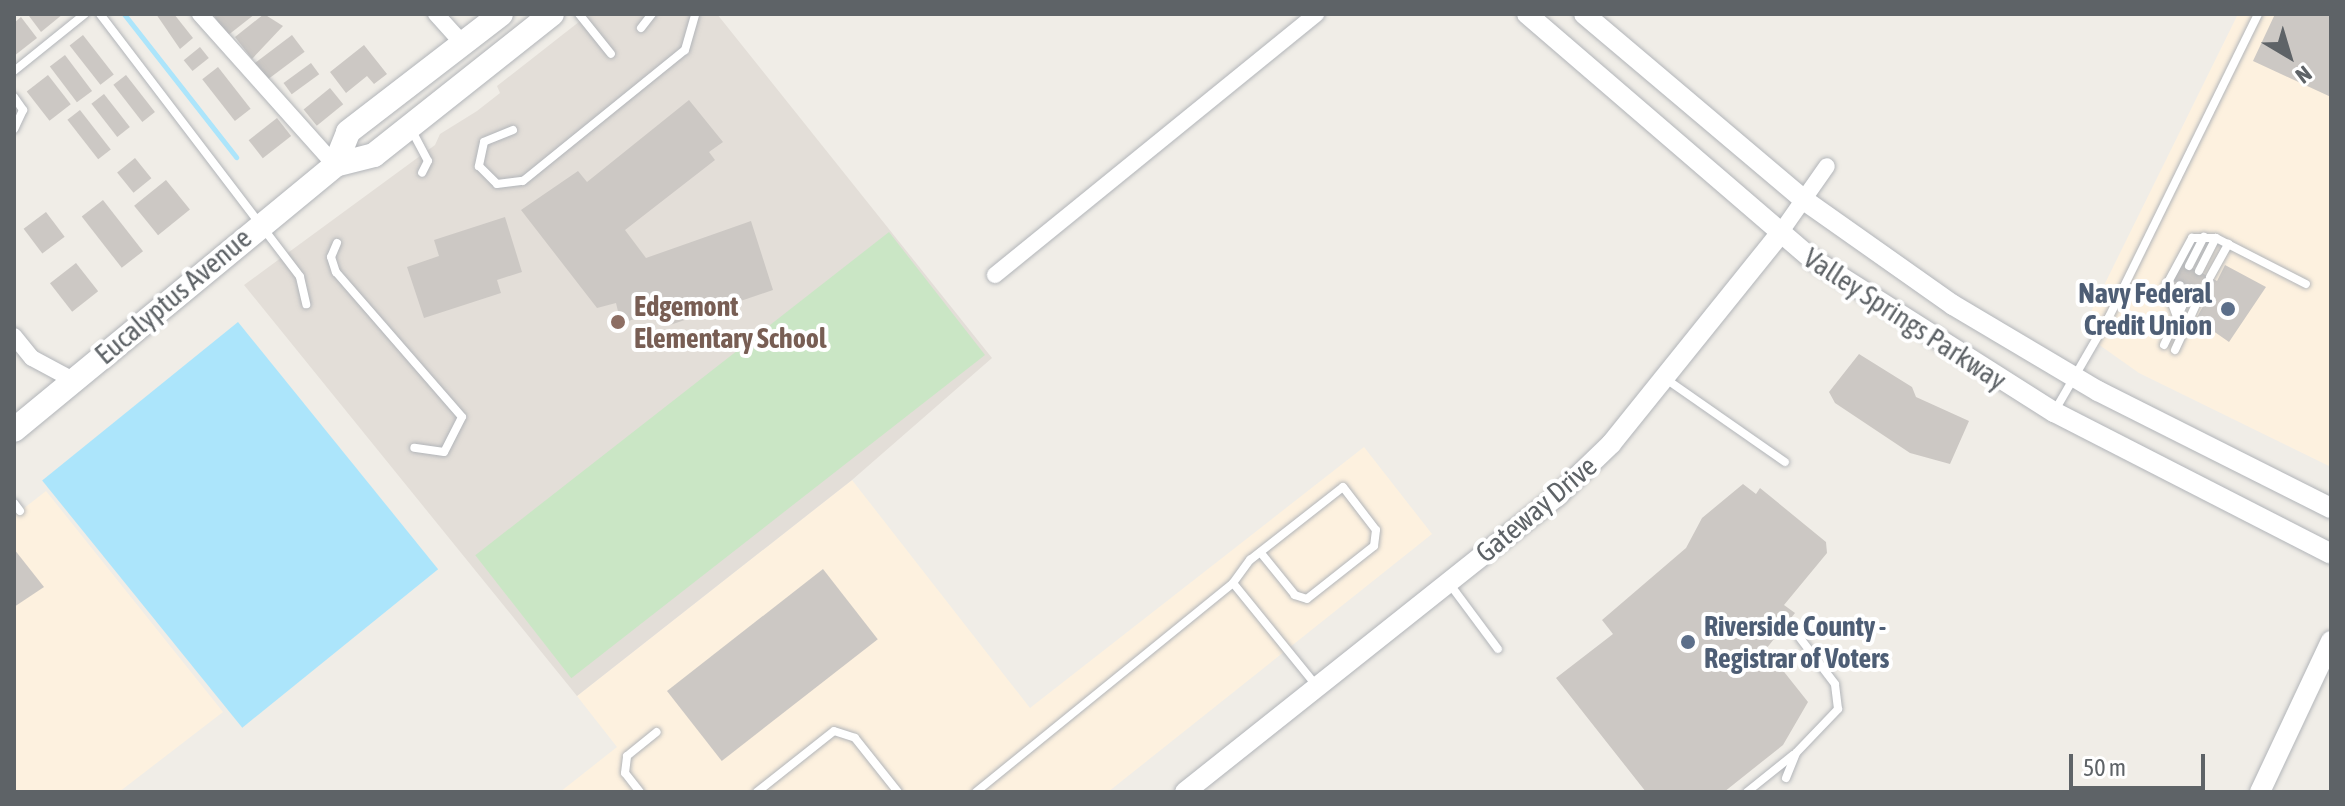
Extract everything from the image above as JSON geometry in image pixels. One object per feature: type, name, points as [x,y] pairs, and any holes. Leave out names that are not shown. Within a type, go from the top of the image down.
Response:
[{"type":"main road","name":"Eucalyptus Avenue","points":[[335,165],[348,132],[501,14]]},
{"type":"main road","name":"Eucalyptus Avenue","points":[[14,430],[257,226],[335,165],[374,155],[552,14]]},
{"type":"street","points":[[200,14],[335,165]]},
{"type":"street","points":[[436,14],[463,44]]},
{"type":"street","points":[[995,275],[1316,14]]},
{"type":"street","name":"Valley Springs Parkway","points":[[1527,14],[1778,236],[2054,412],[2331,554]]},
{"type":"street","name":"Valley Springs Parkway","points":[[1584,14],[1804,200],[1953,305],[2074,377],[2331,508]]},
{"type":"street","name":"Gateway Drive","points":[[1185,792],[1558,495],[1665,379],[1778,236],[1827,166]]},
{"type":"street","points":[[14,336],[32,358],[73,380]]},
{"type":"street","points":[[2260,792],[2331,641]]},
{"type":"lane","points":[[14,71],[85,14]]},
{"type":"lane","points":[[100,14],[257,226],[300,277],[306,304]]},
{"type":"lane","points":[[579,14],[611,54]]},
{"type":"lane","points":[[641,28],[652,14]]},
{"type":"lane","points":[[513,130],[484,142],[479,166],[497,184],[523,181],[685,50],[695,14]]},
{"type":"lane","points":[[2054,412],[2258,14]]},
{"type":"lane","points":[[14,97],[23,110],[14,129]]},
{"type":"lane","points":[[408,126],[428,161],[422,173]]},
{"type":"lane","points":[[2189,266],[2204,237]]},
{"type":"lane","points":[[2177,317],[2166,286],[2187,242],[2204,237],[2216,238],[2306,284]]},
{"type":"lane","points":[[2199,271],[2216,238]]},
{"type":"lane","points":[[337,243],[331,257],[336,272],[462,417],[444,452],[414,448]]},
{"type":"lane","points":[[2210,277],[2228,244]]},
{"type":"lane","points":[[2177,317],[2180,285]]},
{"type":"lane","points":[[2164,345],[2190,290]]},
{"type":"lane","points":[[2175,350],[2200,296]]},
{"type":"lane","points":[[1665,379],[1785,462]]},
{"type":"lane","points":[[976,792],[1233,583],[1260,552],[1343,487],[1376,530],[1374,546],[1307,599],[1295,595],[1260,552]]},
{"type":"lane","points":[[1233,583],[1318,687]]},
{"type":"lane","points":[[1448,583],[1498,649]]},
{"type":"lane","points":[[1747,792],[1796,753],[1838,709],[1835,684],[1800,638]]},
{"type":"lane","points":[[757,792],[834,731],[855,738],[898,792]]},
{"type":"lane","points":[[640,792],[625,773],[627,756],[657,732]]},
{"type":"lane","points":[[1786,778],[1796,753]]},
{"type":"shaded area","name":"Edgemont Elementary School","points":[[589,14],[717,14],[992,358],[852,480],[577,696],[244,285],[435,145],[440,134],[500,93],[497,86]]},
{"type":"shaded area","points":[[2238,14],[2331,14],[2331,467],[2139,373],[2081,332]]},
{"type":"shaded area","points":[[1364,447],[1432,534],[1108,792],[560,792],[617,747],[577,696],[852,480],[1030,708]]},
{"type":"shaded area","points":[[46,491],[223,712],[119,792],[14,792],[14,516]]},
{"type":"green space","points":[[889,232],[985,355],[571,678],[475,555]]},
{"type":"water","points":[[238,322],[438,569],[242,728],[42,481]]},
{"type":"building","points":[[31,14],[63,14],[41,32],[29,16]]},
{"type":"building","points":[[156,14],[174,14],[193,38],[180,49]]},
{"type":"building","points":[[213,14],[255,14],[227,36]]},
{"type":"building","points":[[264,14],[283,26],[252,59],[235,37]]},
{"type":"building","points":[[2275,14],[2331,14],[2331,97],[2253,61]]},
{"type":"building","points":[[21,17],[37,38],[14,56],[14,23]]},
{"type":"building","points":[[83,35],[114,74],[100,85],[70,45]]},
{"type":"building","points":[[292,35],[305,52],[265,82],[252,65]]},
{"type":"building","points":[[364,45],[387,74],[374,84],[367,76],[346,93],[330,72]]},
{"type":"building","points":[[200,47],[209,58],[192,71],[184,60]]},
{"type":"building","points":[[65,55],[92,91],[77,102],[50,66]]},
{"type":"building","points":[[311,63],[319,74],[292,94],[283,83]]},
{"type":"building","points":[[218,67],[251,109],[235,121],[202,79]]},
{"type":"building","points":[[48,75],[71,104],[50,121],[27,92]]},
{"type":"building","points":[[126,75],[155,112],[142,122],[113,85]]},
{"type":"building","points":[[330,88],[343,104],[317,126],[304,109]]},
{"type":"building","points":[[104,94],[130,127],[117,137],[91,104]]},
{"type":"building","points":[[689,100],[723,142],[709,152],[715,160],[625,230],[646,258],[751,221],[773,290],[670,325],[665,307],[621,324],[616,303],[597,308],[521,210],[578,171],[587,182]]},
{"type":"building","points":[[80,110],[111,149],[98,159],[67,120]]},
{"type":"building","points":[[277,118],[291,136],[263,158],[249,140]]},
{"type":"building","points":[[135,158],[151,178],[133,193],[117,172]]},
{"type":"building","points":[[166,180],[190,210],[158,235],[134,206]]},
{"type":"building","points":[[103,200],[143,251],[122,268],[82,217]]},
{"type":"building","points":[[46,212],[65,237],[42,254],[24,229]]},
{"type":"building","points":[[505,217],[522,272],[497,280],[501,293],[424,318],[407,267],[439,256],[434,240]]},
{"type":"building","points":[[76,263],[98,291],[72,312],[50,283]]},
{"type":"building","name":"Navy Federal Credit Union","points":[[2183,263],[2217,281],[2225,265],[2266,287],[2229,342],[2196,319],[2207,299],[2173,281]]},
{"type":"building","points":[[1859,354],[1912,387],[1916,397],[1969,421],[1950,464],[1910,453],[1835,403],[1829,392]]},
{"type":"building","name":"Riverside County - Registrar of Voters","points":[[1743,484],[1756,494],[1760,488],[1826,542],[1827,553],[1784,605],[1795,613],[1766,649],[1808,702],[1783,745],[1724,792],[1646,792],[1556,678],[1613,634],[1602,620],[1686,548],[1702,518]]},
{"type":"building","points":[[14,549],[44,587],[14,607]]},
{"type":"building","points":[[823,569],[878,639],[722,761],[667,691]]},
{"type":"waterway","points":[[124,14],[236,157]]},
{"type":"place","name":"Navy Federal Credit Union","points":[[2228,309]]},
{"type":"place","name":"Edgemont Elementary School","points":[[618,322]]},
{"type":"place","name":"Riverside County - Registrar of Voters","points":[[1688,642]]}]
